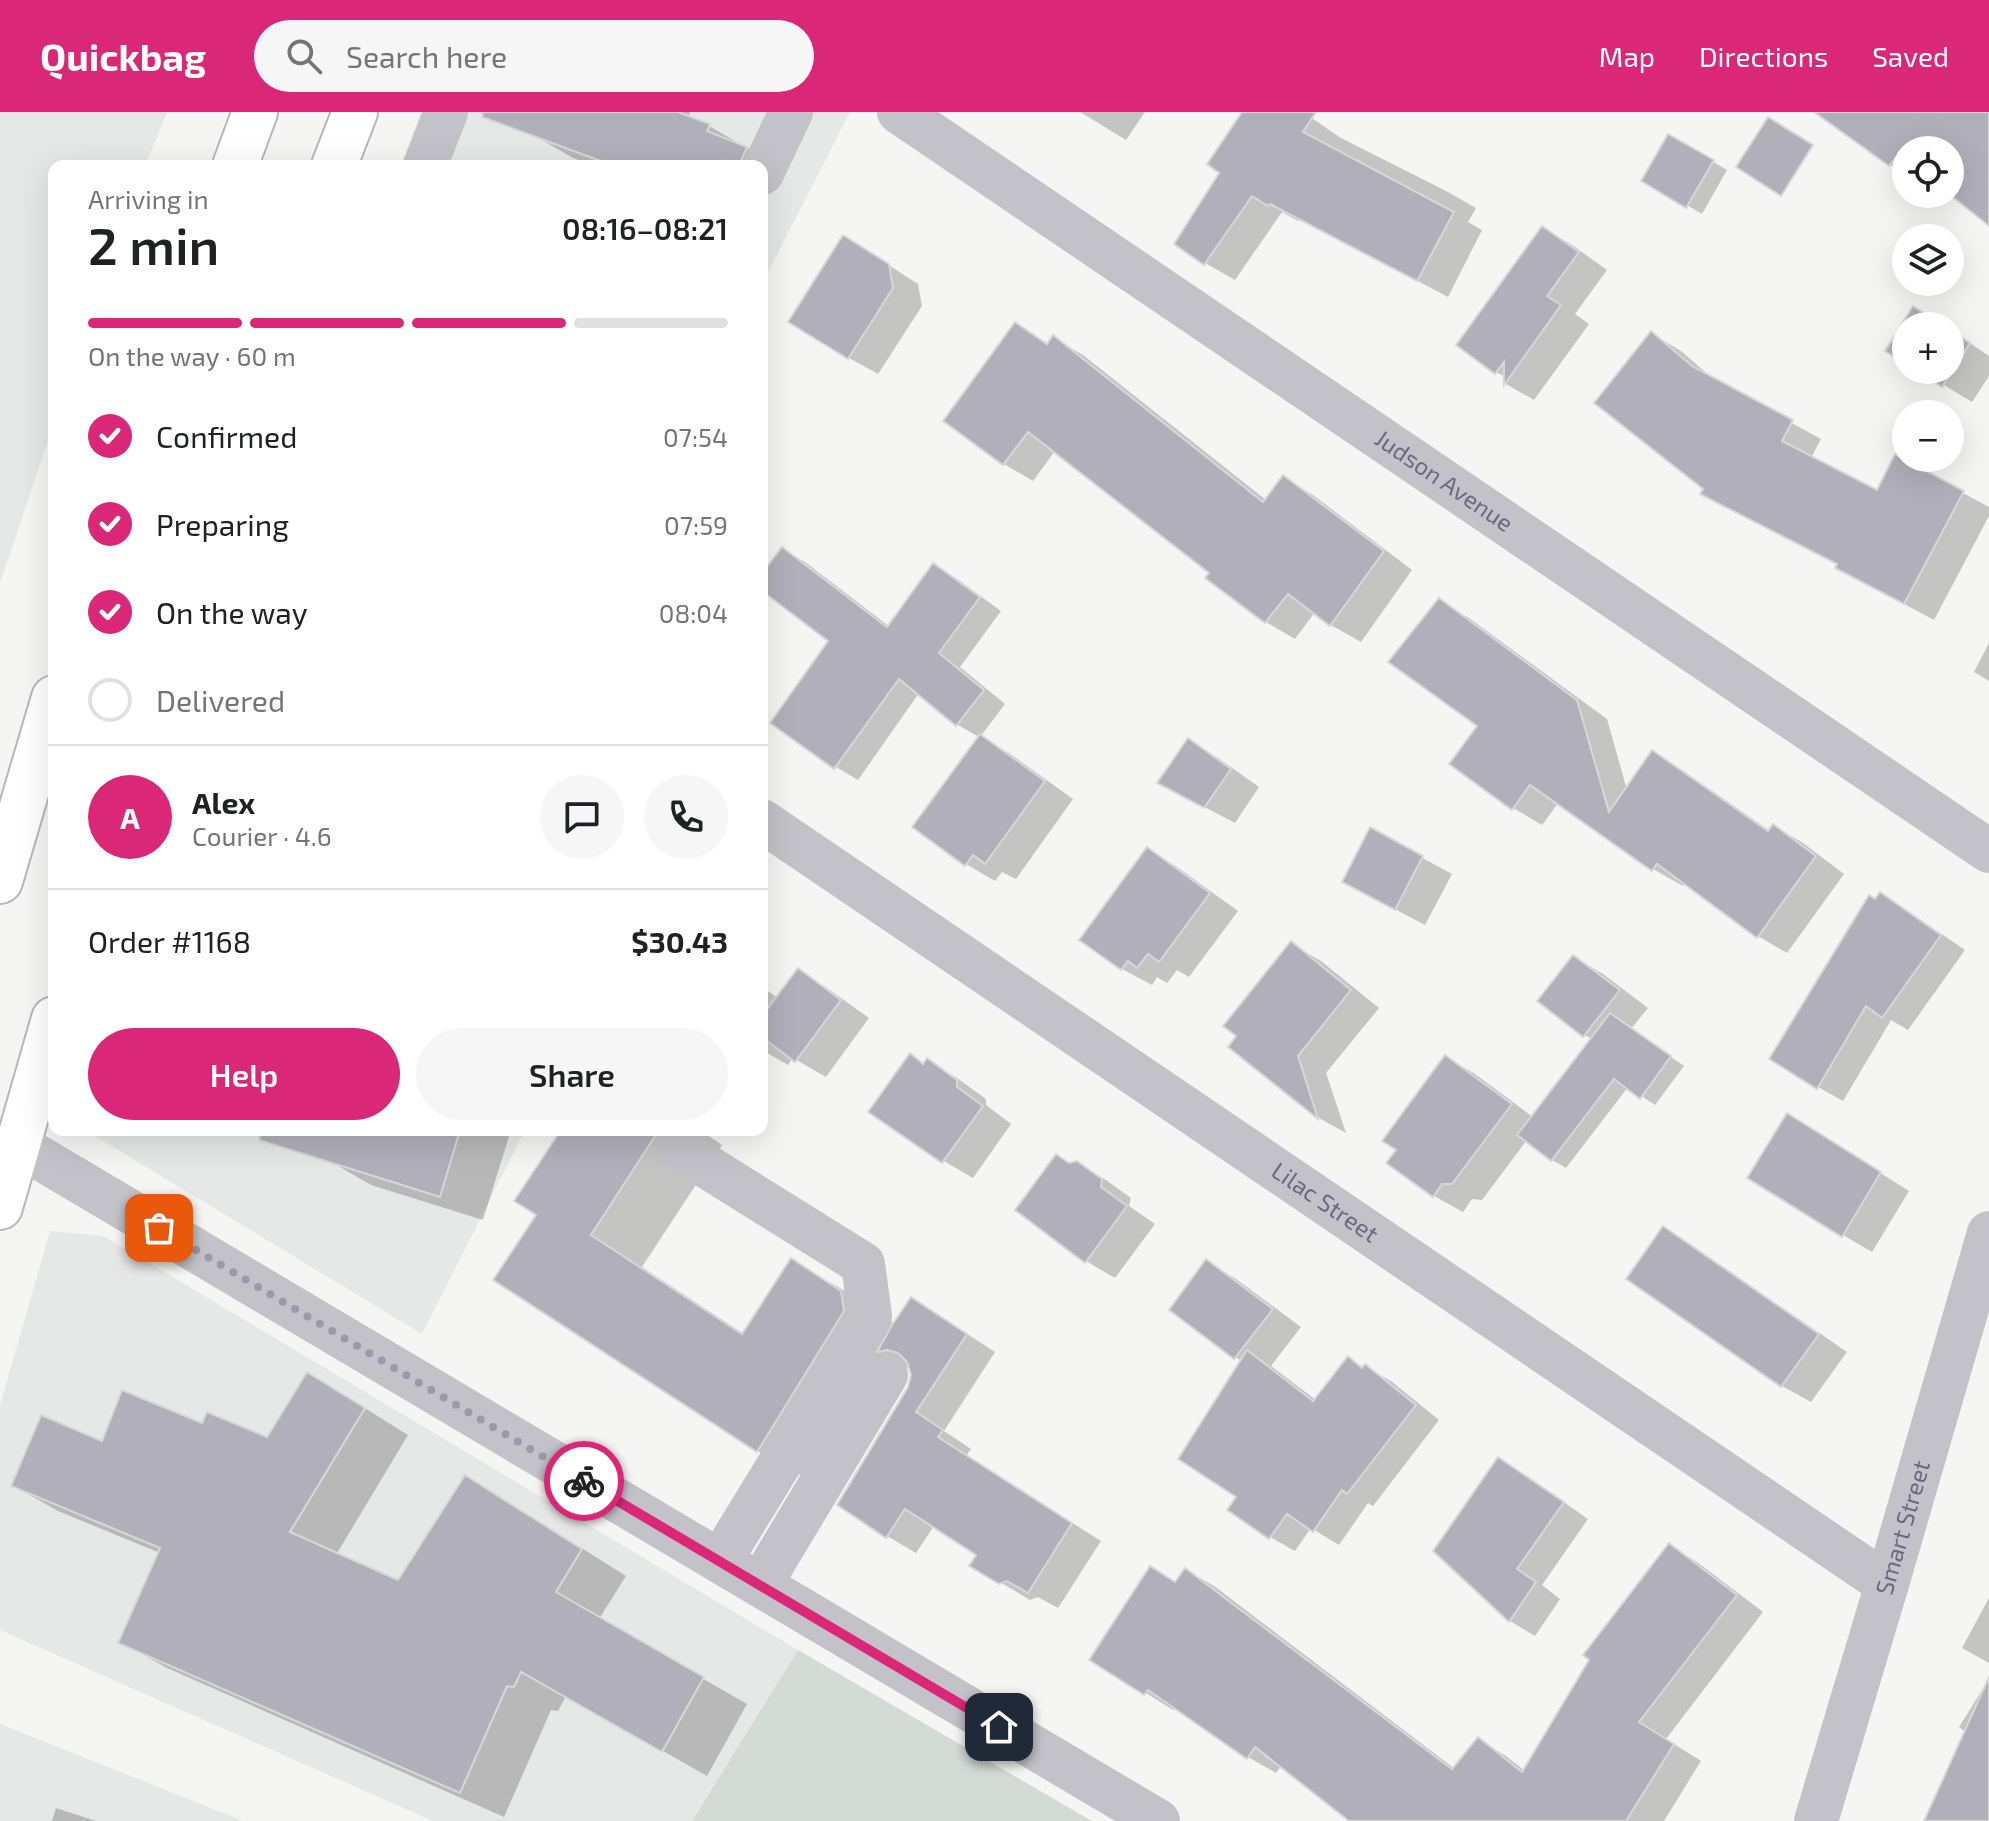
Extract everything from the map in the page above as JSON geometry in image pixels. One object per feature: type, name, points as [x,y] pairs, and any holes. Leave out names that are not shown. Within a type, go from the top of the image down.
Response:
[{"type":"main road","points":[[237,160],[255,112]]},
{"type":"main road","points":[[336,160],[355,112]]},
{"type":"main road","points":[[0,881],[48,718]]},
{"type":"main road","points":[[0,1207],[48,1040]]},
{"type":"street","points":[[427,160],[446,112]]},
{"type":"street","name":"Judson Avenue","points":[[899,112],[1989,851]]},
{"type":"street","points":[[766,160],[777,118]]},
{"type":"street","name":"Lilac Street","points":[[768,825],[1887,1584]]},
{"type":"street","points":[[18,1145],[1158,1821]]},
{"type":"street","points":[[682,1151],[863,1264],[870,1316],[720,1561]]},
{"type":"street","name":"Smart Street","points":[[1816,1821],[1988,1242]]},
{"type":"street","points":[[760,1585],[886,1375]]},
{"type":"street","points":[[762,1493],[800,1518]]},
{"type":"shaded area","points":[[0,112],[167,112],[147,160],[48,160],[48,441],[0,583]]},
{"type":"shaded area","points":[[421,112],[850,112],[768,272],[768,160],[402,160]]},
{"type":"shaded area","points":[[95,1136],[522,1136],[422,1334]]},
{"type":"shaded area","points":[[50,1231],[104,1236],[798,1650],[692,1821],[433,1821],[0,1630],[0,1405]]},
{"type":"shaded area","points":[[798,1650],[1092,1821],[692,1821]]},
{"type":"shaded area","points":[[0,1724],[244,1821],[0,1821]]},
{"type":"building","points":[[483,112],[678,112],[710,124],[707,131],[747,147],[742,160],[598,160],[482,117]]},
{"type":"building","points":[[1242,112],[1316,112],[1303,132],[1454,212],[1417,281],[1252,196],[1204,265],[1174,244],[1219,173],[1207,164]]},
{"type":"building","points":[[1814,112],[1989,112],[1989,226],[1964,206],[1964,136],[1892,136],[1892,162],[1889,166]]},
{"type":"building","points":[[1768,117],[1813,145],[1781,196],[1736,167]]},
{"type":"building","points":[[1668,134],[1714,160],[1686,208],[1641,181]]},
{"type":"building","points":[[1542,226],[1579,252],[1547,296],[1561,305],[1504,385],[1504,362],[1495,374],[1456,345]]},
{"type":"building","points":[[843,235],[889,264],[893,288],[848,359],[788,322]]},
{"type":"building","points":[[1015,322],[1047,344],[1053,335],[1263,502],[1283,475],[1384,551],[1330,626],[1288,594],[1265,623],[1205,578],[1209,573],[1028,432],[1003,465],[943,421]]},
{"type":"building","points":[[1651,331],[1692,366],[1793,420],[1782,441],[1877,490],[1892,460],[1892,472],[1929,472],[1964,491],[1904,604],[1835,568],[1837,564],[1700,494],[1703,489],[1594,403]]},
{"type":"building","points":[[1892,340],[1892,355],[1885,351]]},
{"type":"building","points":[[782,547],[887,627],[933,563],[980,597],[939,653],[984,690],[956,726],[899,679],[834,769],[770,723],[828,641],[768,596],[768,565]]},
{"type":"building","points":[[1439,598],[1577,700],[1609,812],[1652,750],[1768,831],[1773,824],[1816,856],[1757,938],[1657,864],[1652,871],[1530,785],[1512,810],[1449,764],[1477,726],[1388,662]]},
{"type":"building","points":[[980,734],[1045,781],[985,864],[973,855],[965,866],[912,827]]},
{"type":"building","points":[[1188,738],[1231,769],[1204,808],[1157,783]]},
{"type":"building","points":[[1370,827],[1423,856],[1395,910],[1342,882]]},
{"type":"building","points":[[1147,847],[1210,893],[1159,962],[1148,954],[1137,968],[1128,961],[1121,970],[1079,940]]},
{"type":"building","points":[[1880,892],[1941,935],[1882,1018],[1866,1006],[1817,1089],[1769,1059],[1869,895],[1875,899]]},
{"type":"building","points":[[1291,941],[1351,990],[1298,1056],[1318,1119],[1228,1047],[1236,1036],[1223,1026]]},
{"type":"building","points":[[1573,955],[1620,990],[1583,1037],[1537,1001]]},
{"type":"building","points":[[798,968],[841,1000],[795,1062],[768,1042],[768,1008]]},
{"type":"building","points":[[1610,1013],[1671,1056],[1640,1099],[1614,1079],[1551,1161],[1517,1135]]},
{"type":"building","points":[[910,1053],[923,1064],[927,1058],[957,1080],[957,1087],[983,1106],[942,1163],[868,1112]]},
{"type":"building","points":[[1445,1055],[1512,1104],[1452,1184],[1442,1184],[1433,1197],[1386,1163],[1396,1150],[1382,1141]]},
{"type":"building","points":[[1787,1113],[1881,1172],[1842,1237],[1747,1178]]},
{"type":"building","points":[[260,1136],[458,1136],[440,1197],[259,1140]]},
{"type":"building","points":[[557,1136],[655,1136],[591,1235],[742,1334],[791,1258],[841,1291],[844,1311],[757,1452],[493,1280],[536,1215],[514,1201]]},
{"type":"building","points":[[1056,1154],[1069,1163],[1077,1161],[1102,1179],[1101,1187],[1127,1206],[1085,1263],[1015,1210]]},
{"type":"building","points":[[1663,1226],[1819,1334],[1781,1387],[1626,1279]]},
{"type":"building","points":[[1206,1259],[1273,1309],[1234,1359],[1169,1310]]},
{"type":"building","points":[[911,1297],[967,1334],[916,1412],[943,1430],[938,1437],[1072,1523],[1028,1593],[1007,1581],[999,1584],[969,1566],[976,1555],[905,1509],[886,1538],[837,1505],[908,1387],[911,1375],[907,1362],[898,1353],[887,1350],[877,1352]]},
{"type":"building","points":[[1247,1350],[1313,1401],[1348,1356],[1362,1368],[1365,1364],[1416,1405],[1347,1494],[1342,1490],[1313,1532],[1287,1514],[1269,1539],[1227,1510],[1236,1497],[1178,1459]]},
{"type":"building","points":[[307,1372],[365,1408],[290,1532],[398,1580],[465,1475],[582,1549],[556,1592],[704,1677],[662,1752],[521,1672],[514,1687],[507,1686],[460,1793],[118,1643],[160,1548],[11,1486],[41,1415],[102,1441],[122,1390],[202,1423],[207,1412],[267,1437]]},
{"type":"building","points":[[1498,1457],[1564,1502],[1517,1569],[1536,1582],[1509,1622],[1433,1551]]},
{"type":"building","points":[[1669,1543],[1737,1595],[1639,1722],[1674,1744],[1626,1821],[1349,1821],[1255,1747],[1247,1759],[1148,1690],[1144,1695],[1089,1660],[1150,1566],[1175,1582],[1185,1568],[1452,1769],[1478,1737],[1522,1772],[1589,1660],[1583,1655]]},
{"type":"building","points":[[1989,1677],[1989,1821],[1924,1821]]},
{"type":"way so far","points":[[159,1228],[584,1481]]},
{"type":"route","points":[[584,1481],[999,1727]]}]
